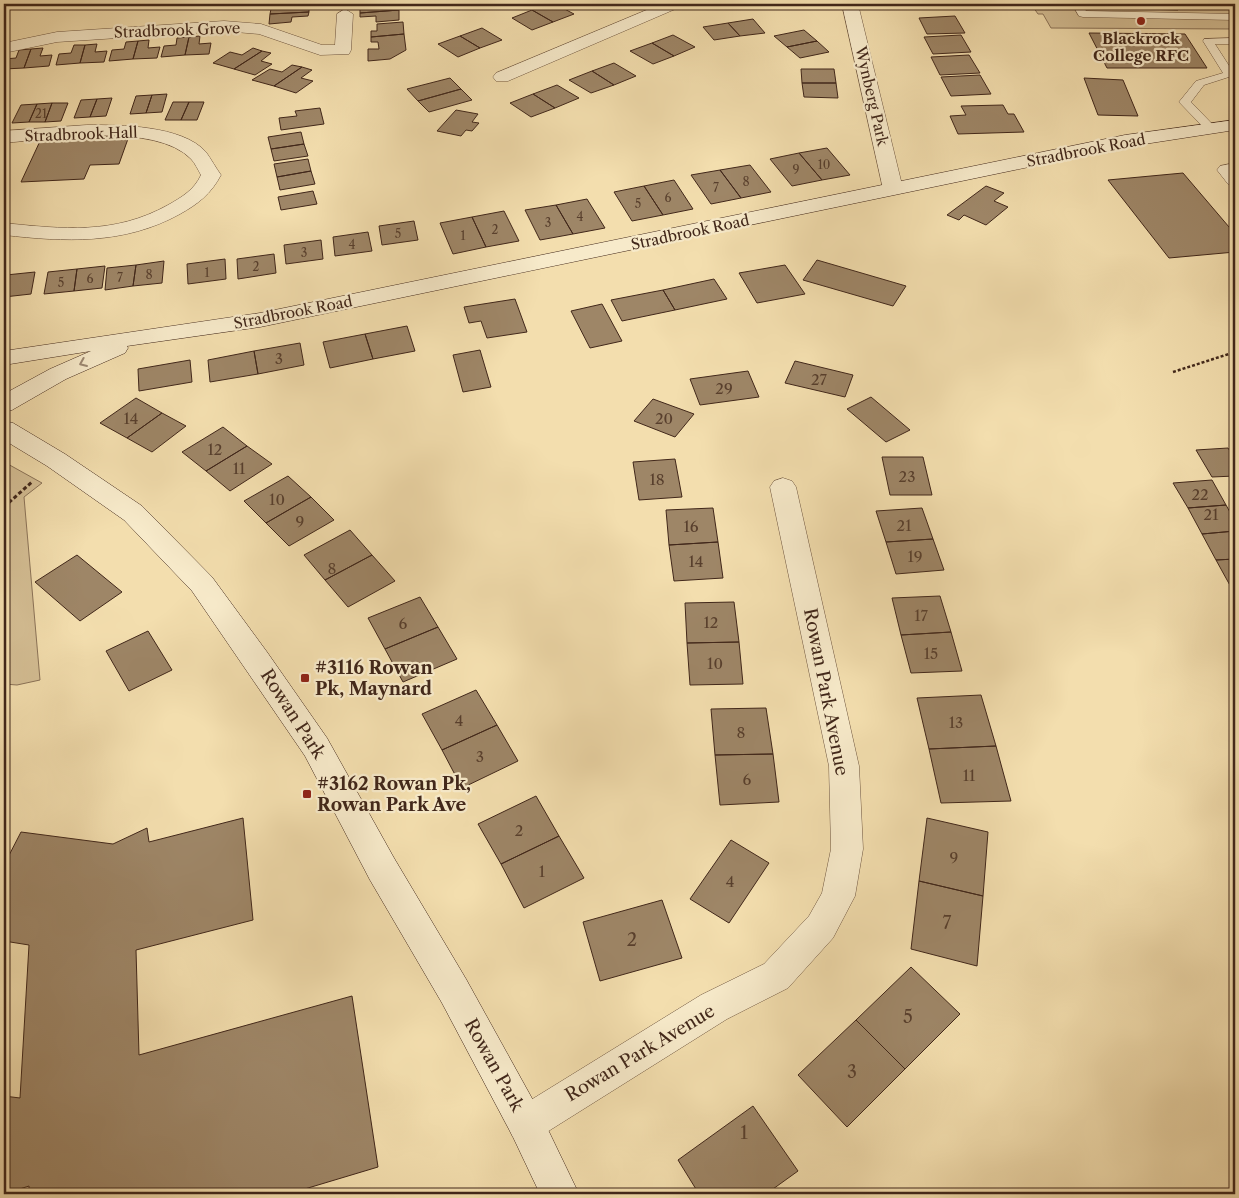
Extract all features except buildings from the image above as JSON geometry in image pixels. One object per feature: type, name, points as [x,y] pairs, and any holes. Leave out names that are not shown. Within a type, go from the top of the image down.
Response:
[{"type":"street","points":[[502,77],[674,4]]},
{"type":"street","name":"Wynberg Park","points":[[850,4],[893,189]]},
{"type":"street","name":"Stradbrook Grove","points":[[4,48],[57,36],[224,26],[261,29],[320,50],[342,50],[345,14]]},
{"type":"street","name":"Stradbrook Road","points":[[4,358],[99,340],[144,337],[260,320],[1124,141],[1235,125]]},
{"type":"street","name":"Stradbrook Hall","points":[[4,137],[94,131],[144,132],[187,144],[207,162],[211,174],[204,191],[160,220],[138,228],[105,235],[64,236],[4,229]]},
{"type":"street","points":[[1235,170],[1227,170],[1235,180]]},
{"type":"street","name":"Stradbrook Road","points":[[4,404],[58,374],[144,337]]},
{"type":"street","name":"Rowan Park","points":[[4,429],[56,460],[133,513],[202,584],[257,660],[316,747],[382,869],[454,992],[526,1124],[560,1194]]},
{"type":"street","name":"Rowan Park Avenue","points":[[526,1124],[714,1007],[776,976],[822,927],[838,896],[847,849],[844,766],[783,487]]},
{"type":"lane","points":[[1076,4],[1082,14],[1235,17]]},
{"type":"lane","points":[[1211,128],[1185,102],[1200,83],[1230,76],[1208,41],[1235,41]]},
{"type":"path","points":[[1173,372],[1235,352]]},
{"type":"path","points":[[4,507],[56,460]]},
{"type":"shaded area","name":"Blackrock College RFC","points":[[1031,4],[1235,4],[1235,29],[1051,28],[1043,14],[1038,14]]},
{"type":"shaded area","points":[[6,463],[42,483],[24,497],[40,680],[17,685],[4,684],[4,464]]},
{"type":"place","name":"Blackrock College RFC","points":[[1141,21]]},
{"type":"place","name":"#3116 Rowan Pk, Maynard","points":[[305,678]]},
{"type":"place","name":"#3162 Rowan Pk, Rowan Park Ave","points":[[307,794]]}]
